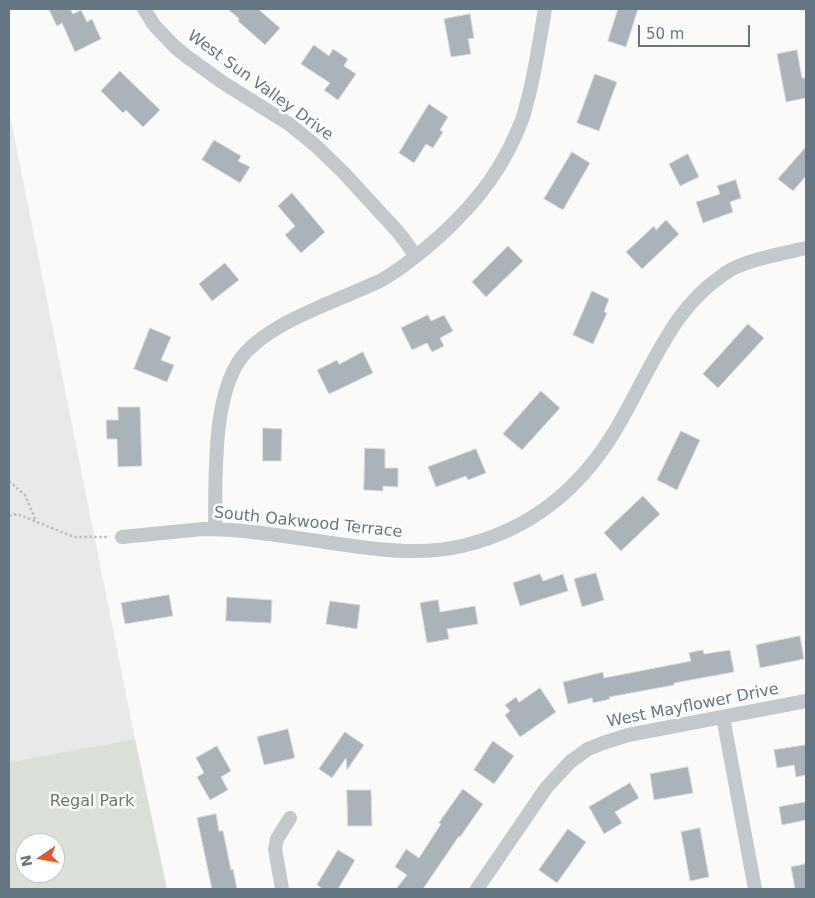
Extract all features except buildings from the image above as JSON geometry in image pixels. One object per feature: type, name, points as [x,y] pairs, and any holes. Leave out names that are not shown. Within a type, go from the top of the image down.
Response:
[{"type":"street","name":"West Sun Valley Drive","points":[[144,9],[154,24],[186,56],[222,82],[289,124],[315,145],[343,172],[399,233],[416,256]]},
{"type":"street","points":[[214,529],[217,442],[220,417],[226,390],[238,362],[258,342],[284,324],[380,281],[391,274],[426,249],[478,197],[491,180],[508,151],[523,116],[534,72],[545,9]]},
{"type":"street","name":"South Oakwood Terrace","points":[[122,537],[203,529],[238,530],[410,552],[455,547],[494,536],[523,523],[560,498],[596,459],[614,434],[665,337],[694,298],[725,272],[744,263],[806,248]]},
{"type":"street","name":"West Mayflower Drive","points":[[477,889],[546,788],[579,755],[603,742],[628,735],[806,701]]},
{"type":"street","points":[[723,717],[756,889]]},
{"type":"street","points":[[282,889],[275,849],[277,839],[290,818]]},
{"type":"path","points":[[9,481],[25,495],[36,522]]},
{"type":"path","points":[[9,516],[16,514],[74,537],[122,537]]},
{"type":"shaded area","points":[[9,110],[135,739],[9,762]]},
{"type":"green space","name":"Regal Park","points":[[135,739],[167,889],[9,889],[9,762]]}]
